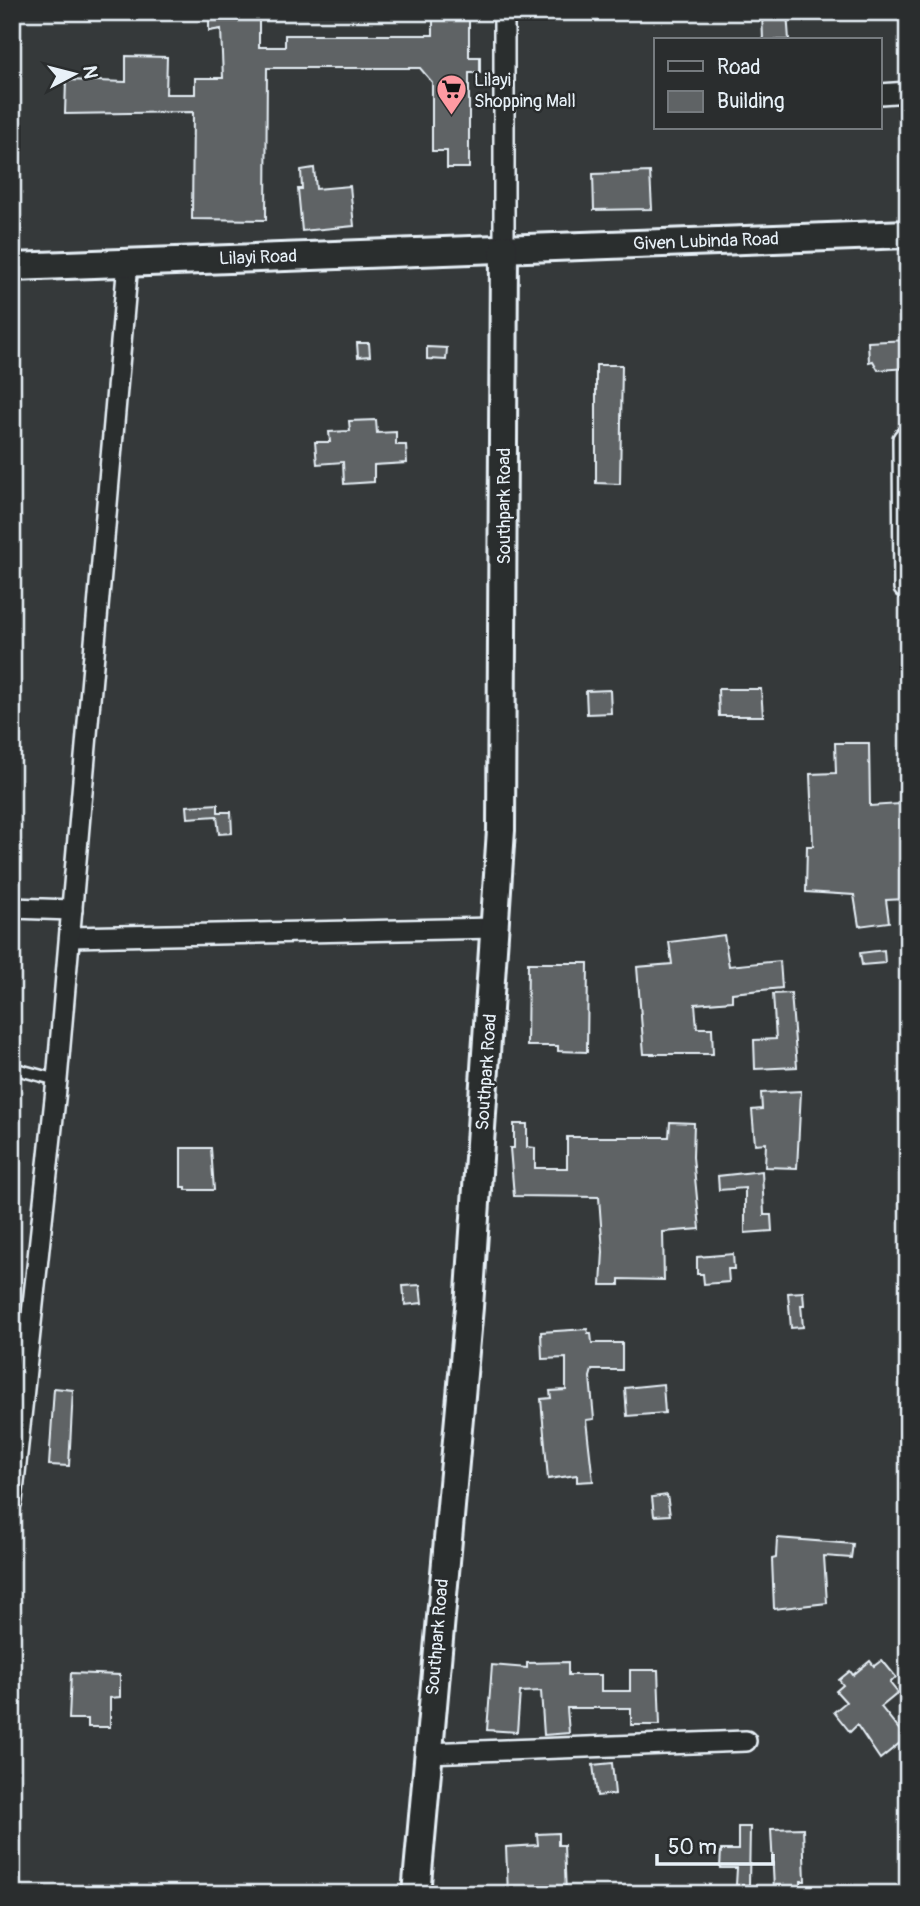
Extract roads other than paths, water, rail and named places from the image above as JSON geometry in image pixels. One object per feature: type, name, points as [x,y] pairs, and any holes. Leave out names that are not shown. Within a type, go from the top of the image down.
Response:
[{"type":"street","points":[[504,12],[504,248]]},
{"type":"street","points":[[881,93],[908,92]]},
{"type":"street","name":"Given Lubinda Road","points":[[504,248],[908,234]]},
{"type":"street","name":"Lilayi Road","points":[[12,267],[504,248]]},
{"type":"street","name":"Southpark Road","points":[[416,1894],[469,1307],[501,830],[504,248]]},
{"type":"street","points":[[12,1501],[57,1080],[128,262]]},
{"type":"street","points":[[904,588],[903,439],[908,433]]},
{"type":"street","points":[[12,908],[72,909]]},
{"type":"street","points":[[70,937],[495,928]]},
{"type":"street","points":[[427,1753],[746,1741]]},
{"type":"lane","points":[[12,1068],[57,1080]]},
{"type":"place","name":"Lilayi Shopping Mall","points":[[451,117]]}]
